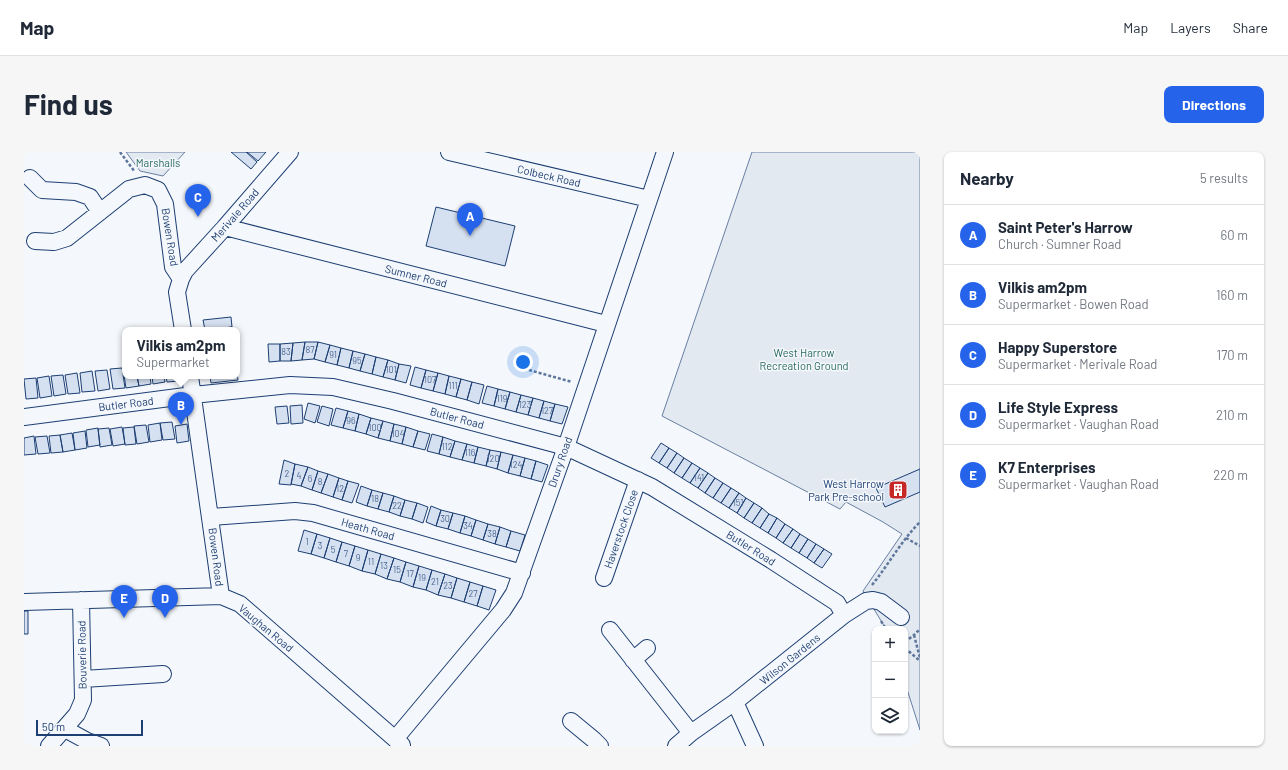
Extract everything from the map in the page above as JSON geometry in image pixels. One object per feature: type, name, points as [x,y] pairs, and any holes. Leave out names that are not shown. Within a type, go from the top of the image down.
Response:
[{"type":"street","name":"Merivale Road","points":[[181,279],[185,271],[290,152]]},
{"type":"street","name":"Colbeck Road","points":[[449,152],[649,199]]},
{"type":"street","name":"Drury Road","points":[[398,743],[503,610],[514,593],[566,448],[606,324],[665,152]]},
{"type":"street","points":[[30,178],[42,190],[76,192],[90,197],[100,212]]},
{"type":"street","points":[[36,241],[54,242],[67,238],[129,189],[144,185]]},
{"type":"street","name":"Bowen Road","points":[[144,185],[158,190],[165,204],[173,267],[181,279],[177,292],[183,327]]},
{"type":"street","name":"Sumner Road","points":[[225,227],[606,324]]},
{"type":"street","name":"Bowen Road","points":[[190,379],[221,596]]},
{"type":"street","name":"Butler Road","points":[[24,417],[193,395],[290,386],[333,387],[393,401],[566,448],[638,480],[745,544],[837,603],[844,615]]},
{"type":"street","name":"Haverstock Close","points":[[604,578],[638,480]]},
{"type":"street","name":"Heath Road","points":[[210,517],[295,511],[313,513],[522,573]]},
{"type":"street","name":"Vaughan Road","points":[[24,602],[221,596],[240,604],[398,743]]},
{"type":"street","name":"Bouverie Road","points":[[49,746],[77,714],[83,700],[81,600]]},
{"type":"street","name":"Wilson Gardens","points":[[676,746],[691,733],[735,702],[844,615],[866,601],[873,600],[881,602],[901,617]]},
{"type":"street","points":[[610,630],[691,733]]},
{"type":"street","points":[[633,660],[647,648]]},
{"type":"street","points":[[83,679],[163,674]]},
{"type":"street","points":[[735,702],[755,746]]},
{"type":"street","points":[[570,721],[600,746]]},
{"type":"street","points":[[64,730],[101,746]]},
{"type":"path","points":[[120,152],[144,185]]},
{"type":"path","points":[[529,370],[586,386]]},
{"type":"path","points":[[868,590],[882,573],[906,538],[920,522]]},
{"type":"path","points":[[906,538],[920,546]]},
{"type":"path","points":[[908,640],[920,629]]},
{"type":"path","points":[[914,635],[920,660]]},
{"type":"path","points":[[908,650],[920,660]]},
{"type":"green space","name":"Marshalls","points":[[126,152],[185,152],[163,176],[140,171]]},
{"type":"green space","name":"West Harrow Recreation Ground","points":[[752,152],[920,152],[920,730],[908,692],[908,626],[884,626],[863,591],[902,534],[846,502],[840,509],[662,416]]},
{"type":"building","points":[[231,152],[246,152],[257,162],[251,169]]},
{"type":"building","points":[[247,152],[266,152],[258,161]]},
{"type":"building","points":[[436,207],[515,226],[505,266],[426,246]]},
{"type":"building","points":[[231,317],[232,327],[204,327],[203,320]]},
{"type":"building","points":[[305,342],[302,360],[291,361],[293,343]]},
{"type":"building","points":[[305,342],[318,342],[314,359],[302,360]]},
{"type":"building","points":[[318,342],[330,345],[325,362],[314,359]]},
{"type":"building","points":[[293,343],[291,361],[280,361],[280,344]]},
{"type":"building","points":[[268,344],[280,344],[280,361],[269,362]]},
{"type":"building","points":[[330,345],[341,348],[337,365],[325,362]]},
{"type":"building","points":[[341,348],[353,351],[349,368],[337,365]]},
{"type":"building","points":[[353,351],[365,354],[360,371],[349,368]]},
{"type":"building","points":[[365,354],[376,357],[372,374],[360,371]]},
{"type":"building","points":[[376,357],[388,360],[383,377],[372,374]]},
{"type":"building","points":[[388,360],[399,364],[395,380],[383,377]]},
{"type":"building","points":[[399,364],[411,366],[406,383],[395,380]]},
{"type":"building","points":[[415,367],[426,370],[421,388],[410,385]]},
{"type":"building","points":[[122,368],[122,379],[124,379],[125,388],[113,389],[110,369]]},
{"type":"building","points":[[107,370],[110,389],[98,391],[95,371]]},
{"type":"building","points":[[426,370],[438,373],[433,391],[421,388]]},
{"type":"building","points":[[92,371],[95,391],[82,392],[80,373]]},
{"type":"building","points":[[77,373],[80,393],[68,394],[65,375]]},
{"type":"building","points":[[438,373],[449,376],[445,394],[433,391]]},
{"type":"building","points":[[63,375],[66,394],[54,396],[51,376]]},
{"type":"building","points":[[49,376],[52,396],[40,398],[37,378]]},
{"type":"building","points":[[449,376],[461,379],[456,397],[445,394]]},
{"type":"building","points":[[36,378],[38,398],[26,399],[24,379]]},
{"type":"building","points":[[125,379],[138,379],[139,386],[126,388]]},
{"type":"building","points":[[138,379],[150,379],[151,384],[139,386]]},
{"type":"building","points":[[152,379],[164,379],[165,382],[153,384]]},
{"type":"building","points":[[166,379],[179,379],[179,381],[167,382]]},
{"type":"building","points":[[210,379],[238,379],[238,380],[211,383]]},
{"type":"building","points":[[461,379],[472,382],[467,400],[456,397]]},
{"type":"building","points":[[472,382],[484,385],[479,404],[467,400]]},
{"type":"building","points":[[487,386],[498,389],[494,406],[482,403]]},
{"type":"building","points":[[498,389],[510,392],[505,409],[494,406]]},
{"type":"building","points":[[510,392],[521,395],[516,412],[505,409]]},
{"type":"building","points":[[521,395],[533,398],[528,415],[516,412]]},
{"type":"building","points":[[533,398],[544,401],[539,418],[528,415]]},
{"type":"building","points":[[544,401],[555,404],[550,421],[539,418]]},
{"type":"building","points":[[308,403],[320,406],[315,423],[304,419]]},
{"type":"building","points":[[555,404],[568,407],[562,424],[550,421]]},
{"type":"building","points":[[302,405],[303,423],[291,424],[290,406]]},
{"type":"building","points":[[287,406],[289,423],[277,424],[275,407]]},
{"type":"building","points":[[322,406],[333,409],[329,426],[317,422]]},
{"type":"building","points":[[336,408],[348,411],[343,428],[331,425]]},
{"type":"building","points":[[348,411],[359,414],[355,431],[343,428]]},
{"type":"building","points":[[359,414],[371,418],[366,434],[355,431]]},
{"type":"building","points":[[371,418],[383,421],[378,438],[366,434]]},
{"type":"building","points":[[383,421],[394,424],[390,441],[378,438]]},
{"type":"building","points":[[172,422],[175,439],[163,440],[160,423]]},
{"type":"building","points":[[160,423],[162,440],[150,442],[148,425]]},
{"type":"building","points":[[187,424],[189,441],[177,443],[175,426]]},
{"type":"building","points":[[394,424],[406,427],[402,444],[390,441]]},
{"type":"building","points":[[146,425],[149,442],[137,444],[134,426]]},
{"type":"building","points":[[122,427],[125,444],[113,446],[110,429]]},
{"type":"building","points":[[134,427],[136,444],[125,445],[123,428]]},
{"type":"building","points":[[406,427],[418,431],[413,447],[402,444]]},
{"type":"building","points":[[98,428],[100,445],[88,447],[86,430]]},
{"type":"building","points":[[109,428],[112,445],[100,447],[98,429]]},
{"type":"building","points":[[85,431],[87,448],[75,450],[73,433]]},
{"type":"building","points":[[418,431],[430,434],[425,450],[413,447]]},
{"type":"building","points":[[72,433],[75,450],[63,452],[60,435]]},
{"type":"building","points":[[432,434],[443,437],[439,454],[427,451]]},
{"type":"building","points":[[60,435],[63,452],[51,453],[49,436]]},
{"type":"building","points":[[34,436],[36,454],[24,455],[24,438]]},
{"type":"building","points":[[47,436],[50,453],[38,454],[35,437]]},
{"type":"building","points":[[443,437],[455,441],[450,457],[439,454]]},
{"type":"building","points":[[455,441],[467,444],[462,460],[450,457]]},
{"type":"building","points":[[661,443],[669,448],[659,463],[651,458]]},
{"type":"building","points":[[467,444],[478,447],[474,463],[462,460]]},
{"type":"building","points":[[478,447],[490,450],[486,466],[474,463]]},
{"type":"building","points":[[669,448],[677,453],[667,468],[659,463]]},
{"type":"building","points":[[490,450],[501,452],[497,469],[486,466]]},
{"type":"building","points":[[501,452],[513,455],[508,473],[497,469]]},
{"type":"building","points":[[677,453],[684,458],[674,473],[667,468]]},
{"type":"building","points":[[513,455],[525,458],[520,476],[508,473]]},
{"type":"building","points":[[525,458],[536,461],[531,479],[520,476]]},
{"type":"building","points":[[684,458],[692,463],[682,478],[674,473]]},
{"type":"building","points":[[284,460],[295,464],[291,485],[279,484]]},
{"type":"building","points":[[536,461],[548,465],[542,482],[531,479]]},
{"type":"building","points":[[692,463],[700,468],[690,483],[682,478]]},
{"type":"building","points":[[295,464],[308,467],[301,486],[291,484]]},
{"type":"building","points":[[308,467],[318,471],[312,490],[301,486]]},
{"type":"building","points":[[700,468],[708,473],[698,488],[690,483]]},
{"type":"building","name":"West Harrow Park Pre-school","points":[[920,469],[920,492],[885,507],[876,488]]},
{"type":"building","points":[[318,471],[328,474],[321,493],[312,490]]},
{"type":"building","points":[[708,473],[715,478],[705,493],[698,488]]},
{"type":"building","points":[[328,474],[339,478],[333,497],[321,493]]},
{"type":"building","points":[[339,478],[348,481],[342,500],[333,497]]},
{"type":"building","points":[[715,478],[723,483],[713,498],[705,493]]},
{"type":"building","points":[[348,481],[359,484],[352,503],[342,500]]},
{"type":"building","points":[[723,483],[731,488],[721,503],[713,498]]},
{"type":"building","points":[[361,486],[372,490],[367,506],[356,502]]},
{"type":"building","points":[[731,488],[739,493],[729,508],[721,503]]},
{"type":"building","points":[[372,490],[383,493],[378,509],[367,506]]},
{"type":"building","points":[[383,493],[394,496],[389,512],[378,509]]},
{"type":"building","points":[[739,493],[746,498],[737,513],[729,508]]},
{"type":"building","points":[[394,496],[405,500],[400,516],[389,512]]},
{"type":"building","points":[[746,498],[754,503],[744,518],[737,513]]},
{"type":"building","points":[[405,500],[417,503],[412,519],[400,516]]},
{"type":"building","points":[[417,503],[428,507],[423,523],[412,519]]},
{"type":"building","points":[[754,503],[762,508],[752,523],[744,518]]},
{"type":"building","points":[[431,506],[441,510],[436,526],[426,522]]},
{"type":"building","points":[[762,508],[769,514],[760,528],[752,523]]},
{"type":"building","points":[[441,510],[453,513],[448,529],[436,526]]},
{"type":"building","points":[[453,513],[465,516],[460,533],[448,529]]},
{"type":"building","points":[[769,514],[777,518],[768,533],[760,528]]},
{"type":"building","points":[[465,516],[476,520],[471,536],[460,533]]},
{"type":"building","points":[[777,518],[785,524],[776,538],[768,533]]},
{"type":"building","points":[[476,520],[488,524],[483,540],[471,536]]},
{"type":"building","points":[[488,524],[500,527],[495,544],[483,540]]},
{"type":"building","points":[[785,524],[793,529],[783,543],[776,538]]},
{"type":"building","points":[[500,527],[511,531],[506,547],[495,544]]},
{"type":"building","points":[[793,529],[800,534],[791,548],[783,543]]},
{"type":"building","points":[[304,530],[317,534],[311,554],[298,551]]},
{"type":"building","points":[[511,531],[525,535],[520,551],[506,547]]},
{"type":"building","points":[[317,534],[330,538],[324,558],[311,554]]},
{"type":"building","points":[[800,534],[808,539],[799,553],[791,548]]},
{"type":"building","points":[[330,538],[342,542],[336,562],[324,558]]},
{"type":"building","points":[[808,539],[816,544],[807,558],[799,553]]},
{"type":"building","points":[[342,542],[355,546],[349,566],[336,562]]},
{"type":"building","points":[[816,544],[824,549],[814,563],[807,558]]},
{"type":"building","points":[[355,546],[368,550],[362,571],[349,566]]},
{"type":"building","points":[[824,549],[832,554],[822,568],[814,563]]},
{"type":"building","points":[[368,550],[381,554],[375,574],[362,571]]},
{"type":"building","points":[[381,554],[394,558],[387,579],[375,574]]},
{"type":"building","points":[[394,558],[406,562],[400,582],[387,579]]},
{"type":"building","points":[[406,562],[419,566],[413,587],[400,582]]},
{"type":"building","points":[[419,566],[432,570],[426,590],[413,587]]},
{"type":"building","points":[[432,570],[445,574],[438,595],[426,590]]},
{"type":"building","points":[[445,574],[457,578],[451,598],[438,595]]},
{"type":"building","points":[[457,578],[470,582],[464,602],[451,598]]},
{"type":"building","points":[[470,582],[483,586],[477,606],[464,602]]},
{"type":"building","points":[[483,586],[496,590],[489,610],[477,606]]},
{"type":"building","points":[[24,611],[28,611],[28,634],[24,634]]},
{"type":"place","name":"Happy Superstore","points":[[198,217]]},
{"type":"place","name":"Saint Peter's Harrow","points":[[470,236]]},
{"type":"place","name":"Vilkis am2pm","points":[[181,425]]},
{"type":"place","name":"West Harrow Park Pre-school","points":[[898,490]]},
{"type":"place","name":"K7 Enterprises","points":[[124,618]]},
{"type":"place","name":"Life Style Express","points":[[165,618]]}]
